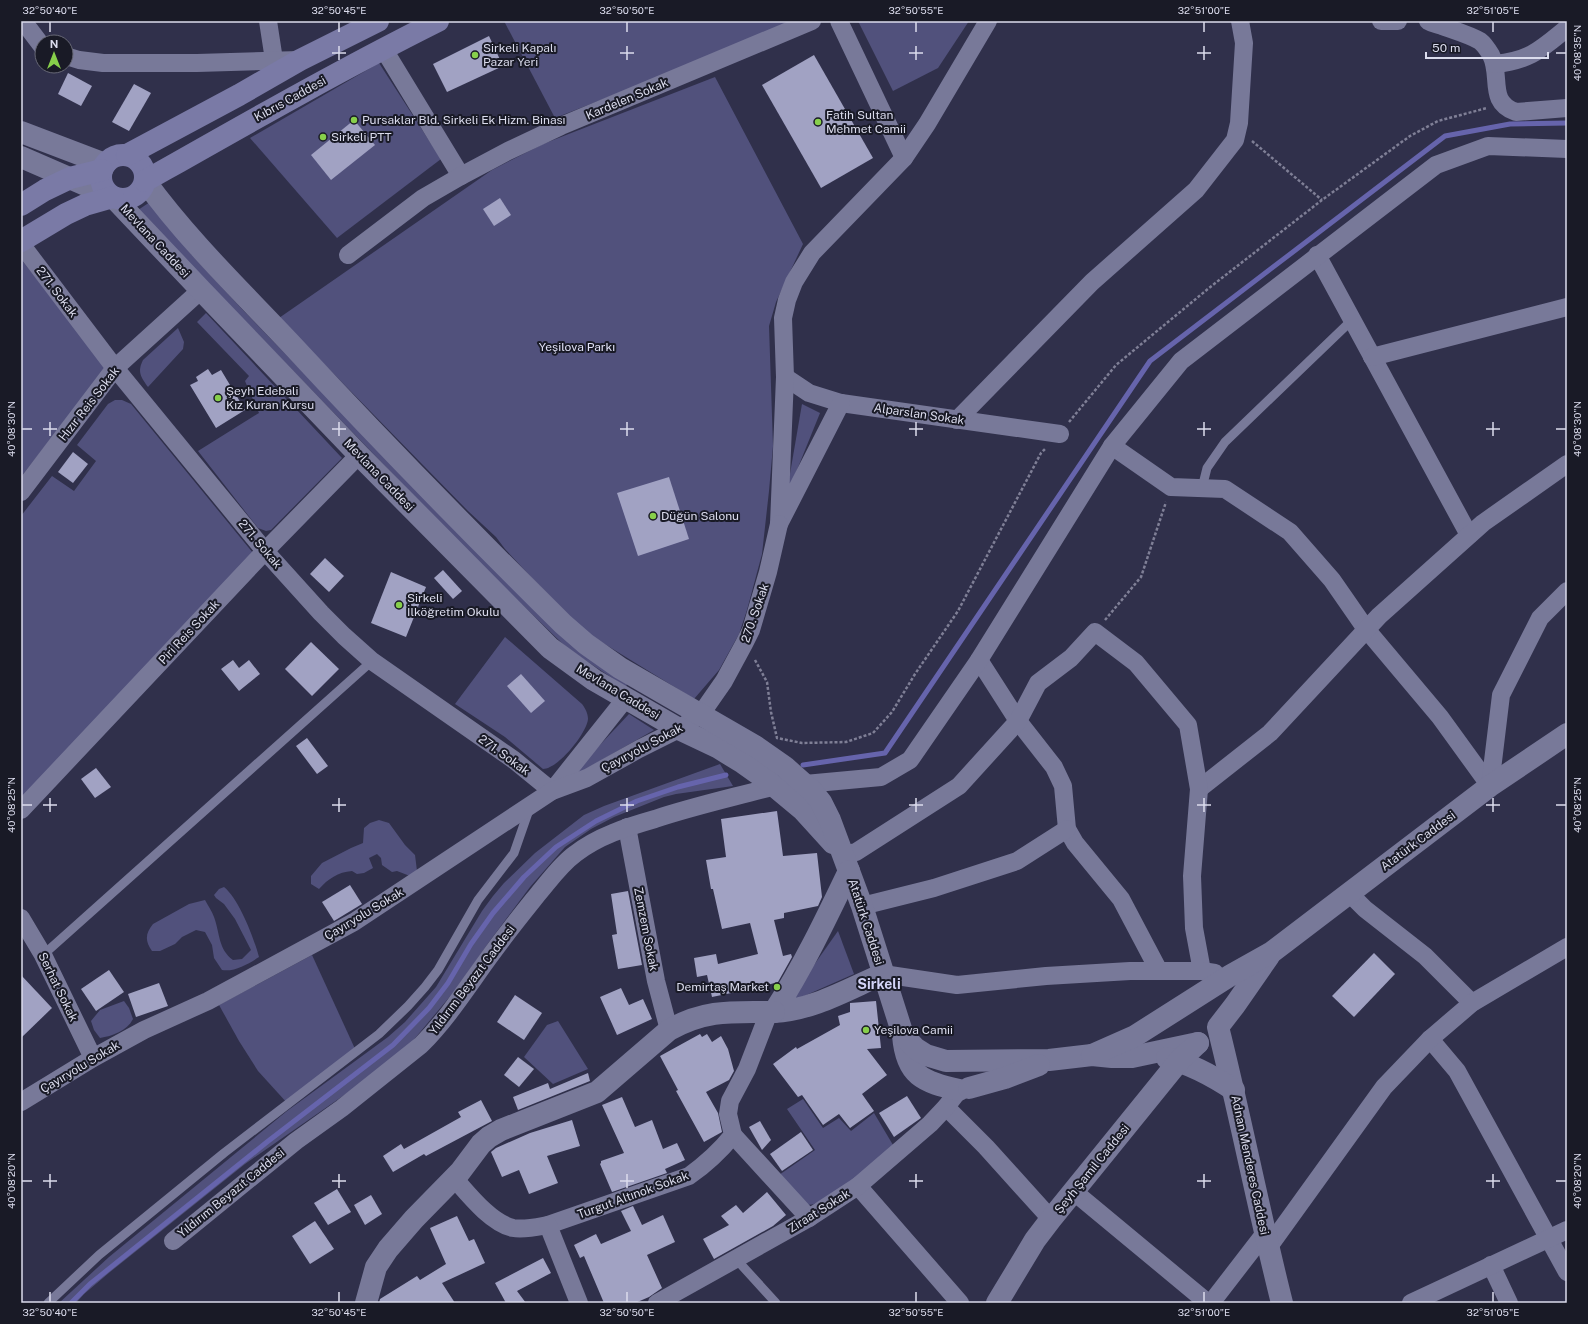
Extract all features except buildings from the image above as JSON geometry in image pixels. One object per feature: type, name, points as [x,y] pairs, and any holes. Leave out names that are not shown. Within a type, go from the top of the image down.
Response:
[{"type":"main road","points":[[113,197],[104,188],[101,176],[104,167],[115,156],[128,155],[300,60],[378,21]]},
{"type":"main road","name":"Kıbrıs Caddesi","points":[[145,181],[261,114],[383,48],[438,21]]},
{"type":"main road","points":[[21,242],[66,214],[85,205],[113,197],[126,199],[139,193],[145,181],[146,174],[140,162],[128,155]]},
{"type":"main road","points":[[21,205],[45,190],[70,178],[104,167]]},
{"type":"street","points":[[23,21],[34,35]]},
{"type":"street","points":[[268,21],[274,60]]},
{"type":"street","name":"Kardelen Sokak","points":[[348,255],[423,198],[508,151],[561,126],[812,21]]},
{"type":"street","points":[[839,21],[904,158]]},
{"type":"street","points":[[779,524],[785,376],[783,318],[787,300],[802,267],[812,253],[904,158],[927,124],[988,21]]},
{"type":"street","points":[[957,420],[1092,282],[1196,190],[1235,140],[1238,129],[1244,43],[1240,21]]},
{"type":"street","points":[[1381,21],[1398,21]]},
{"type":"street","points":[[1428,21],[1480,41],[1495,64],[1496,90],[1502,103],[1506,107],[1516,112],[1567,108]]},
{"type":"street","points":[[1495,64],[1514,61],[1536,53],[1567,28]]},
{"type":"street","points":[[383,48],[461,176]]},
{"type":"street","points":[[74,58],[103,62],[197,63],[300,60]]},
{"type":"street","points":[[21,132],[104,167]]},
{"type":"street","points":[[805,784],[881,777],[910,760],[979,660],[1112,446],[1181,361],[1436,165],[1488,146],[1567,149]]},
{"type":"street","name":"Mevlana Caddesi","points":[[21,157],[113,197],[359,455],[550,648],[594,680],[679,729],[717,746],[771,783]]},
{"type":"street","name":"Atatürk Caddesi","points":[[145,181],[166,210],[245,298],[370,429],[563,624],[586,644],[620,668],[756,746],[805,784],[821,802],[862,906],[903,1035],[904,1049],[907,1059],[921,1078],[931,1083],[964,1089],[1005,1078],[1049,1060]]},
{"type":"street","name":"271. Sokak","points":[[21,242],[115,368],[265,551],[325,618],[372,661],[514,760],[552,792]]},
{"type":"street","points":[[1317,255],[1469,535]]},
{"type":"street","name":"Hızır Reis Sokak","points":[[21,492],[115,368],[201,290]]},
{"type":"street","points":[[1372,357],[1567,307]]},
{"type":"street","name":"Alparslan Sokak","points":[[785,376],[809,393],[841,403],[1060,434]]},
{"type":"street","points":[[779,524],[841,403]]},
{"type":"street","points":[[1112,446],[1171,487],[1225,489],[1290,532],[1332,580],[1366,629],[1440,717],[1490,786]]},
{"type":"street","name":"Piri Reis Sokak","points":[[21,810],[265,551],[359,455]]},
{"type":"street","points":[[1199,789],[1270,733],[1379,616],[1469,535],[1483,523],[1567,464]]},
{"type":"street","name":"270. Sokak","points":[[701,714],[724,681],[751,630],[768,572],[779,524]]},
{"type":"street","points":[[1490,786],[1502,695],[1540,618],[1567,591]]},
{"type":"street","points":[[809,1218],[733,1135],[728,1114],[730,1101],[747,1069],[772,1012],[801,968],[846,863],[856,852],[959,786],[1018,721],[1038,683],[1071,658],[1095,632],[1136,663],[1188,725],[1199,789],[1192,876],[1194,928],[1202,972]]},
{"type":"street","points":[[979,660],[1018,721],[1054,767],[1062,786],[1067,829],[1075,843],[1121,899],[1159,971]]},
{"type":"street","points":[[552,792],[626,698]]},
{"type":"street","name":"Çayıryolu Sokak","points":[[21,1102],[93,1058],[144,1030],[208,1001],[354,922],[552,792],[587,778],[679,729],[701,714]]},
{"type":"street","name":"Atatürk Caddesi","points":[[1272,952],[1490,786],[1567,734]]},
{"type":"street","points":[[771,783],[804,810],[846,863]]},
{"type":"street","name":"Yıldırım Beyazıt Caddesi","points":[[172,1241],[296,1141],[342,1108],[421,1045],[432,1034],[456,1004],[491,955],[563,864],[575,854],[596,839],[771,783]]},
{"type":"street","name":"Zemzem Sokak","points":[[627,828],[656,981],[669,1030]]},
{"type":"street","points":[[862,906],[934,888],[1017,861],[1067,829]]},
{"type":"street","points":[[1349,893],[1365,909],[1425,956],[1472,1003]]},
{"type":"street","name":"Serhat Sokak","points":[[21,918],[43,955],[93,1058]]},
{"type":"street","points":[[1211,1303],[1267,1240],[1384,1087],[1430,1039],[1472,1003],[1567,947]]},
{"type":"street","points":[[1092,1055],[1135,1036],[1182,1005],[1272,952]]},
{"type":"street","points":[[1092,1055],[1132,1057],[1198,1043],[1210,1038],[1272,952]]},
{"type":"street","points":[[366,1303],[376,1267],[388,1249],[414,1219],[454,1178],[472,1153],[489,1137],[518,1122],[597,1092],[669,1030],[696,1017],[710,1013],[772,1012],[798,1009],[824,1000],[883,974],[957,985],[1046,976],[1130,971],[1202,972],[1231,975]]},
{"type":"street","points":[[1198,1043],[1185,1040],[1176,1030],[1175,1016],[1182,1005],[1194,1000],[1207,1003],[1216,1013],[1218,1027]]},
{"type":"street","name":"Adnan Menderes Caddesi","points":[[1218,1027],[1234,1090],[1282,1303]]},
{"type":"street","name":"Atatürk Caddesi","points":[[903,1035],[915,1048],[938,1060],[1049,1060],[1092,1055]]},
{"type":"street","points":[[1430,1039],[1457,1071],[1550,1238],[1567,1272]]},
{"type":"street","name":"Şeyh Şamil Caddesi","points":[[997,1303],[1035,1240],[1051,1219],[1179,1061],[1198,1043]]},
{"type":"street","points":[[1151,1053],[1179,1061],[1216,1078],[1234,1090]]},
{"type":"street","points":[[961,1060],[952,1064],[946,1077],[951,1086],[964,1089]]},
{"type":"street","name":"Ziraat Sokak","points":[[657,1303],[809,1218],[858,1186],[899,1152],[964,1089]]},
{"type":"street","points":[[946,1107],[986,1147],[1051,1219]]},
{"type":"street","name":"Turgut Altınok Sokak","points":[[454,1178],[472,1199],[502,1224],[514,1228],[548,1225],[689,1176],[718,1153],[733,1135]]},
{"type":"street","points":[[858,1186],[960,1303]]},
{"type":"street","points":[[1073,1191],[1208,1303]]},
{"type":"street","points":[[548,1225],[579,1303]]},
{"type":"street","points":[[1411,1303],[1567,1230]]},
{"type":"street","points":[[1491,1265],[1509,1303]]},
{"type":"lane","points":[[1202,488],[1207,468],[1225,442],[1352,320]]},
{"type":"lane","points":[[43,955],[372,661]]},
{"type":"lane","points":[[48,1303],[99,1255],[224,1153],[379,1034],[412,1002],[425,988],[438,970],[478,900],[514,853],[530,806]]},
{"type":"lane","points":[[736,1259],[776,1303]]},
{"type":"path","points":[[744,644],[767,682],[771,712],[777,738],[802,743],[846,742],[873,733],[892,712],[915,674],[958,612],[1041,453],[1060,434],[1116,365],[1209,288],[1322,200],[1410,136],[1438,121],[1502,103]]},
{"type":"path","points":[[1238,129],[1322,200]]},
{"type":"path","points":[[1095,632],[1141,577],[1171,487]]},
{"type":"green space","points":[[504,21],[794,21],[700,61],[555,118]]},
{"type":"green space","points":[[858,21],[969,21],[938,68],[893,91]]},
{"type":"green space","points":[[379,63],[441,159],[337,238],[250,138]]},
{"type":"green space","name":"Yeşilova Parkı","points":[[715,77],[803,244],[776,302],[769,326],[773,446],[762,554],[739,634],[719,670],[694,699],[590,635],[574,621],[505,549],[496,537],[468,511],[279,318],[492,170],[543,144]]},
{"type":"green space","points":[[150,202],[189,252],[413,486],[627,684],[626,687],[568,649],[473,557],[138,210]]},
{"type":"green space","points":[[21,259],[106,368],[21,477]]},
{"type":"green space","points":[[206,313],[342,458],[271,530],[266,531],[258,528],[198,451],[259,413],[245,381],[249,376],[197,322]]},
{"type":"green space","points":[[178,328],[184,342],[183,349],[148,387],[143,380],[140,371],[143,360]]},
{"type":"green space","points":[[115,400],[122,400],[131,404],[253,553],[21,801],[21,516],[52,476],[74,491],[96,461],[77,445],[108,404]]},
{"type":"green space","points":[[802,404],[820,413],[786,497]]},
{"type":"green space","points":[[505,637],[582,704],[587,713],[588,719],[583,733],[571,749],[556,763],[543,769],[505,737],[455,704]]},
{"type":"green space","points":[[629,714],[654,730],[567,780]]},
{"type":"green space","points":[[720,764],[733,786],[664,797],[614,817],[591,829],[565,847],[530,887],[457,988],[411,1043],[363,1082],[245,1164],[110,1272],[84,1294],[76,1303],[59,1303],[109,1257],[287,1111],[388,1037],[405,1022],[436,987],[482,911],[493,896],[504,883],[535,853],[584,815],[604,806]]},
{"type":"green space","points":[[379,820],[389,823],[405,845],[415,855],[417,871],[410,876],[397,871],[392,872],[382,865],[381,858],[377,854],[369,858],[373,868],[364,873],[357,874],[352,871],[338,874],[319,889],[311,884],[311,876],[322,863],[363,843],[364,828],[370,823]]},
{"type":"green space","points":[[224,887],[230,893],[240,909],[254,940],[259,957],[237,969],[222,970],[214,958],[212,945],[205,932],[196,930],[182,937],[175,944],[160,951],[152,951],[147,941],[147,934],[153,924],[189,904],[205,900],[216,923],[222,946],[228,956],[233,960],[242,959],[251,950],[235,919],[224,904],[214,895],[219,889]]},
{"type":"green space","points":[[838,931],[854,974],[795,1000],[792,996]]},
{"type":"green space","points":[[312,955],[356,1051],[288,1104],[258,1071],[219,1005]]},
{"type":"green space","points":[[124,1001],[129,1008],[133,1019],[123,1030],[100,1038],[94,1030],[91,1021],[100,1010]]},
{"type":"green space","points":[[558,1021],[588,1069],[553,1084],[524,1057],[547,1025]]},
{"type":"green space","points":[[803,1099],[823,1128],[839,1118],[851,1131],[874,1113],[893,1145],[841,1190],[829,1198],[807,1205],[779,1175],[815,1150],[787,1109]]},
{"type":"waterway","points":[[803,765],[885,753],[1150,361],[1445,136],[1510,124],[1567,123]]},
{"type":"waterway","points":[[71,1303],[90,1284],[267,1142],[393,1045],[429,1008],[448,983],[471,944],[493,913],[524,877],[556,847],[596,821],[637,801],[678,787],[726,775]]},
{"type":"place","name":"Sirkeli Kapalı Pazar Yeri","points":[[475,55]]},
{"type":"place","name":"Pursaklar Bld. Sirkeli Ek Hizm. Binası","points":[[354,120]]},
{"type":"place","name":"Fatih Sultan Mehmet Camii","points":[[818,122]]},
{"type":"place","name":"Sirkeli PTT","points":[[323,137]]},
{"type":"place","name":"Şeyh Edebali Kız Kuran Kursu","points":[[218,398]]},
{"type":"place","name":"Düğün Salonu","points":[[653,516]]},
{"type":"place","name":"Sirkeli İlköğretim Okulu","points":[[399,605]]},
{"type":"place","name":"Demirtaş Market","points":[[777,987]]},
{"type":"place","name":"Yeşilova Camii","points":[[866,1030]]},
{"type":"district","name":"Sirkeli","points":[[879,984]]}]
